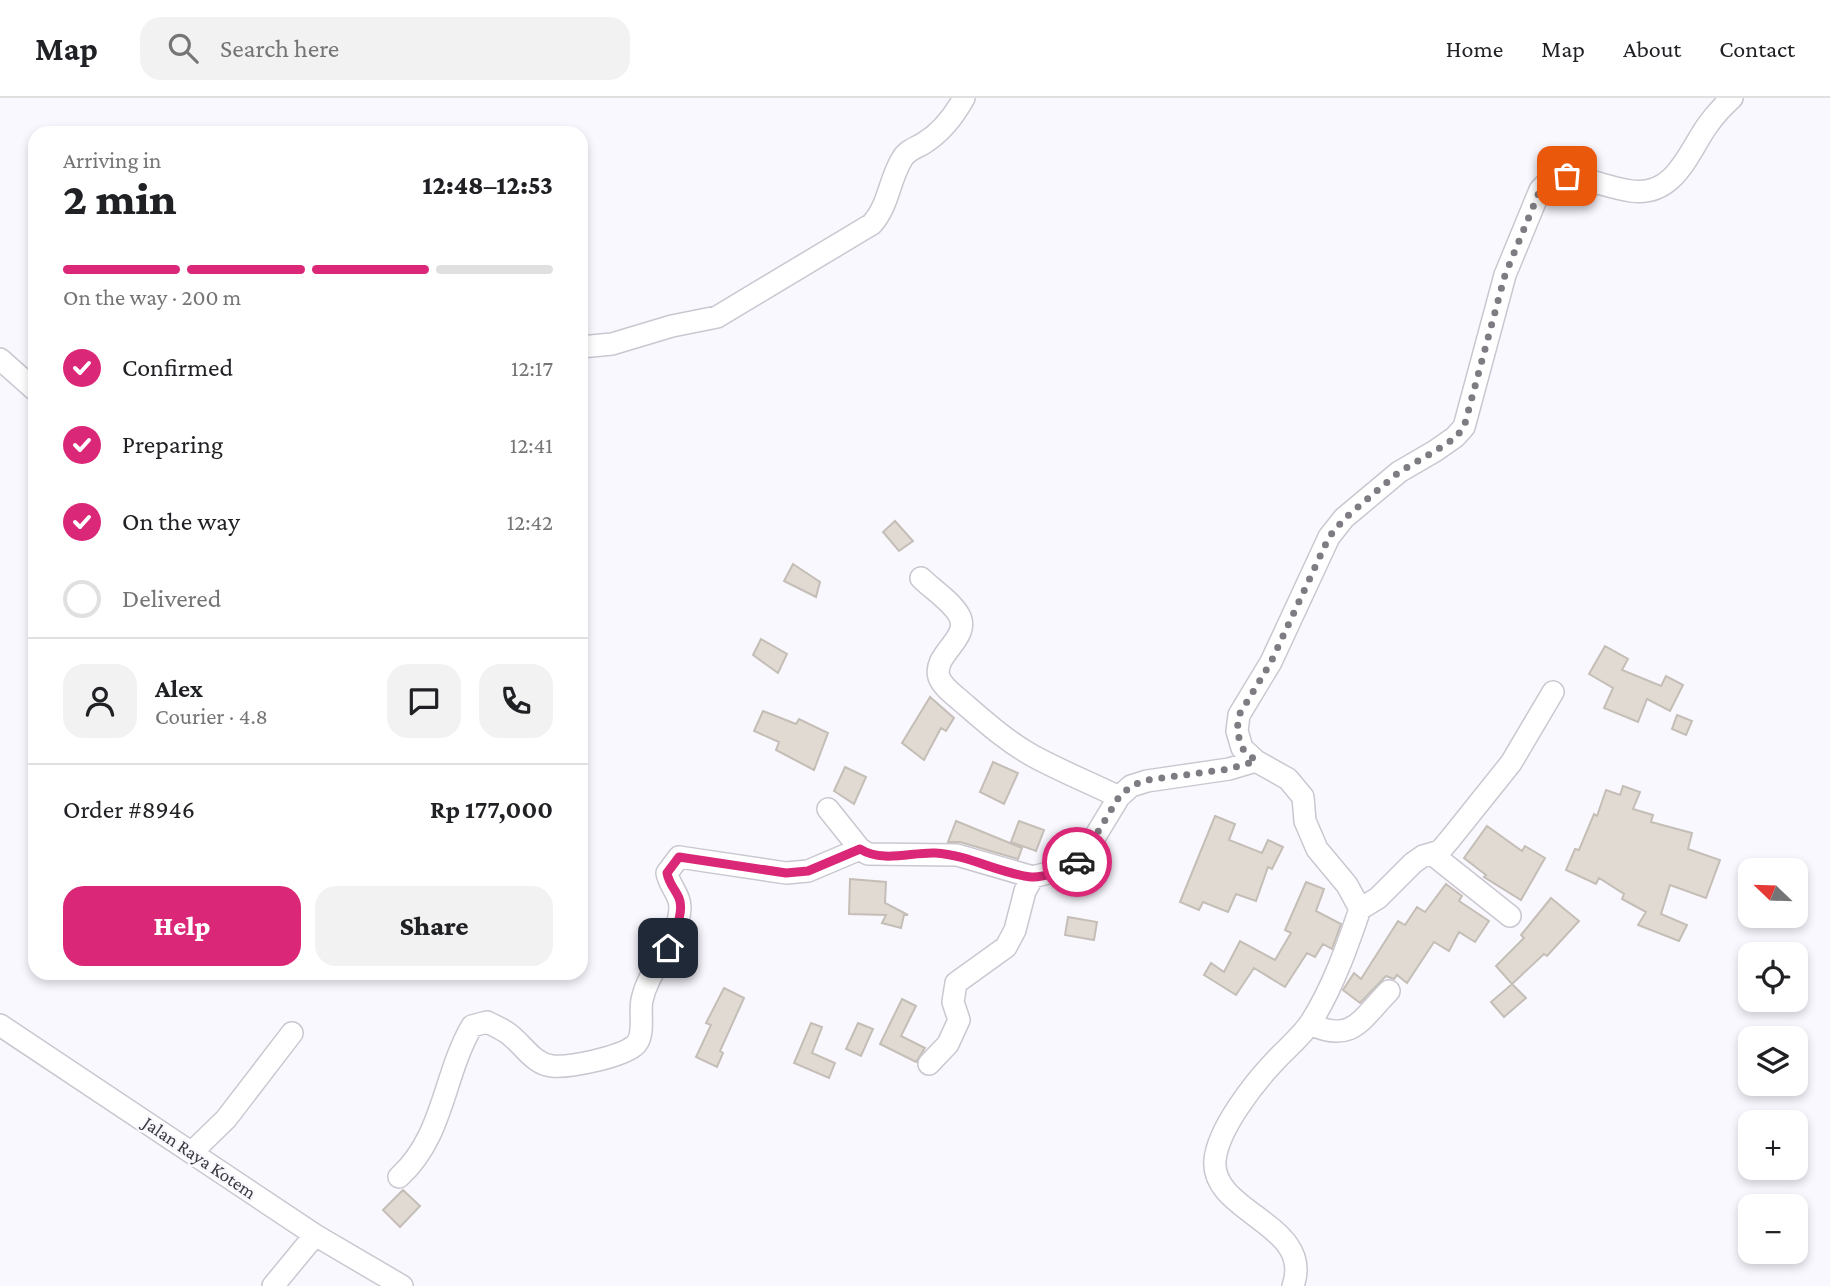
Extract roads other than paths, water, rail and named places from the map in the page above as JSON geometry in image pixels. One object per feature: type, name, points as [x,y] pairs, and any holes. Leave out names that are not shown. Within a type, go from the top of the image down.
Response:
[{"type":"street","points":[[588,346],[612,344],[672,326],[717,317],[872,224],[881,214],[901,159],[909,150],[925,143],[944,127],[955,115],[964,98]]},
{"type":"street","points":[[1360,909],[1347,885],[1317,849],[1305,821],[1303,797],[1288,779],[1256,761],[1242,748],[1237,731],[1239,715],[1271,662],[1329,537],[1344,519],[1399,472],[1455,438],[1464,427],[1505,275],[1540,190],[1552,177],[1567,176],[1615,189],[1639,192],[1657,189],[1671,181],[1709,122],[1732,98]]},
{"type":"street","points":[[0,359],[28,384]]},
{"type":"street","points":[[920,578],[958,614],[962,624],[959,635],[939,668],[939,678],[947,688],[993,729],[1031,755],[1119,797]]},
{"type":"street","points":[[1293,1286],[1297,1274],[1292,1252],[1263,1220],[1222,1188],[1214,1170],[1219,1142],[1251,1090],[1310,1024],[1332,984],[1360,909],[1378,898],[1413,863],[1440,851],[1511,763],[1552,692]]},
{"type":"street","points":[[828,809],[860,849],[868,854],[957,855],[1033,877],[1070,867],[1082,858],[1119,797],[1131,786],[1147,780],[1229,769],[1256,761]]},
{"type":"street","points":[[399,1177],[428,1142],[445,1101],[464,1039],[472,1026],[487,1022],[506,1032],[537,1062],[553,1066],[597,1062],[635,1046],[640,1037],[641,1002],[645,990],[668,948],[678,919],[679,899],[668,882],[667,873],[679,857],[786,873],[808,871],[860,849]]},
{"type":"street","points":[[1432,853],[1510,916]]},
{"type":"street","points":[[929,1064],[948,1044],[959,1020],[953,1002],[956,983],[1006,947],[1015,930],[1025,891],[1033,877]]},
{"type":"street","points":[[1310,1024],[1333,1033],[1343,1033],[1352,1029],[1389,991]]},
{"type":"street","name":"Jalan Raya Kotem","points":[[0,1025],[315,1234],[402,1286]]},
{"type":"street","points":[[192,1152],[226,1119],[292,1033]]},
{"type":"street","points":[[273,1286],[315,1234]]}]
